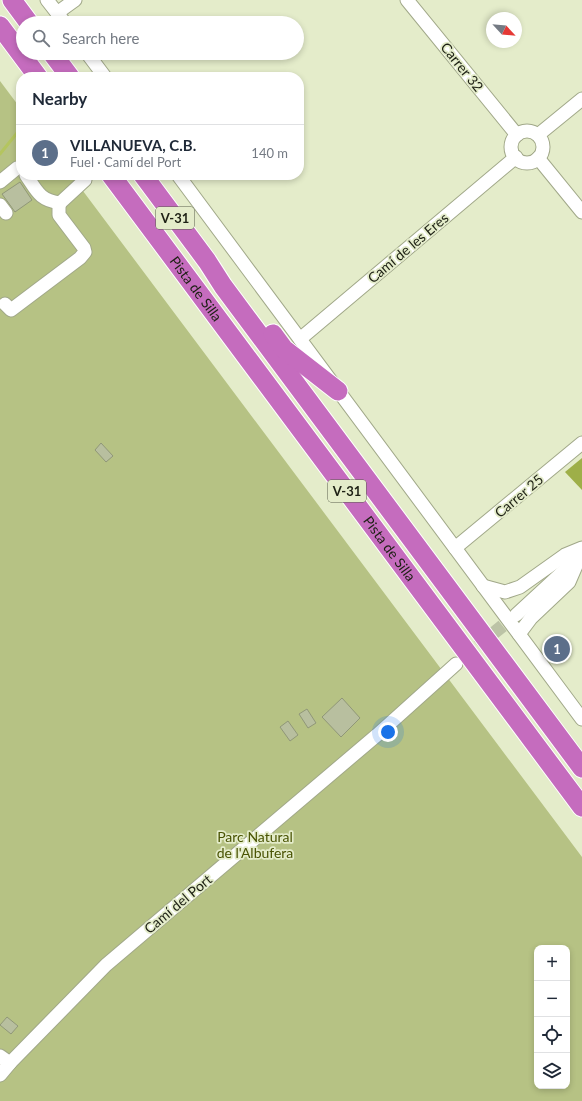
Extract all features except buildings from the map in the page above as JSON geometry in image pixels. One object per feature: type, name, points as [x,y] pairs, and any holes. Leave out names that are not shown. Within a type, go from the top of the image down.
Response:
[{"type":"highway","points":[[12,0],[25,16]]},
{"type":"highway","points":[[0,26],[16,47]]},
{"type":"highway","points":[[25,60],[34,72]]},
{"type":"highway","points":[[57,60],[66,72]]},
{"type":"highway","name":"Pista de Silla","points":[[115,180],[582,807]]},
{"type":"highway","name":"Pista de Silla","points":[[147,180],[207,261],[223,286],[582,768]]},
{"type":"highway","points":[[207,261],[231,280],[284,349],[338,391]]},
{"type":"street","points":[[47,0],[59,16]]},
{"type":"street","points":[[63,16],[75,0]]},
{"type":"street","name":"Carrer 32","points":[[407,0],[517,135]]},
{"type":"street","points":[[92,60],[101,72]]},
{"type":"street","points":[[538,135],[582,99]]},
{"type":"street","points":[[524,131],[529,131],[538,135],[543,144],[538,158],[533,161],[523,162],[516,158],[511,146],[512,141],[517,135],[524,131]]},
{"type":"street","name":"Camí de les Eres","points":[[300,339],[516,158]]},
{"type":"street","points":[[538,158],[582,212]]},
{"type":"street","points":[[0,182],[16,169]]},
{"type":"street","points":[[30,180],[40,195],[45,199],[60,203]]},
{"type":"street","points":[[5,304],[12,310],[86,252],[60,215],[59,207],[60,203],[85,180]]},
{"type":"street","points":[[182,180],[582,719]]},
{"type":"street","name":"Carrer 25","points":[[455,548],[582,443]]},
{"type":"street","points":[[483,586],[504,592],[520,587],[565,555],[582,550]]},
{"type":"street","points":[[516,615],[568,567],[582,550]]},
{"type":"street","points":[[519,634],[531,618],[569,582],[582,550]]},
{"type":"street","name":"Camí del Port","points":[[0,1075],[5,1060],[106,965],[377,735],[456,664]]},
{"type":"green space","name":"Parc Natural de l'Albufera","points":[[0,81],[16,102],[16,180],[75,180],[582,857],[582,1101],[0,1101]]},
{"type":"green space","points":[[582,458],[582,490],[565,472]]},
{"type":"waterway","points":[[0,154],[16,134]]},
{"type":"tunnel","points":[[463,658],[516,615]]},
{"type":"place","name":"VILLANUEVA, C.B.","points":[[557,649]]}]
